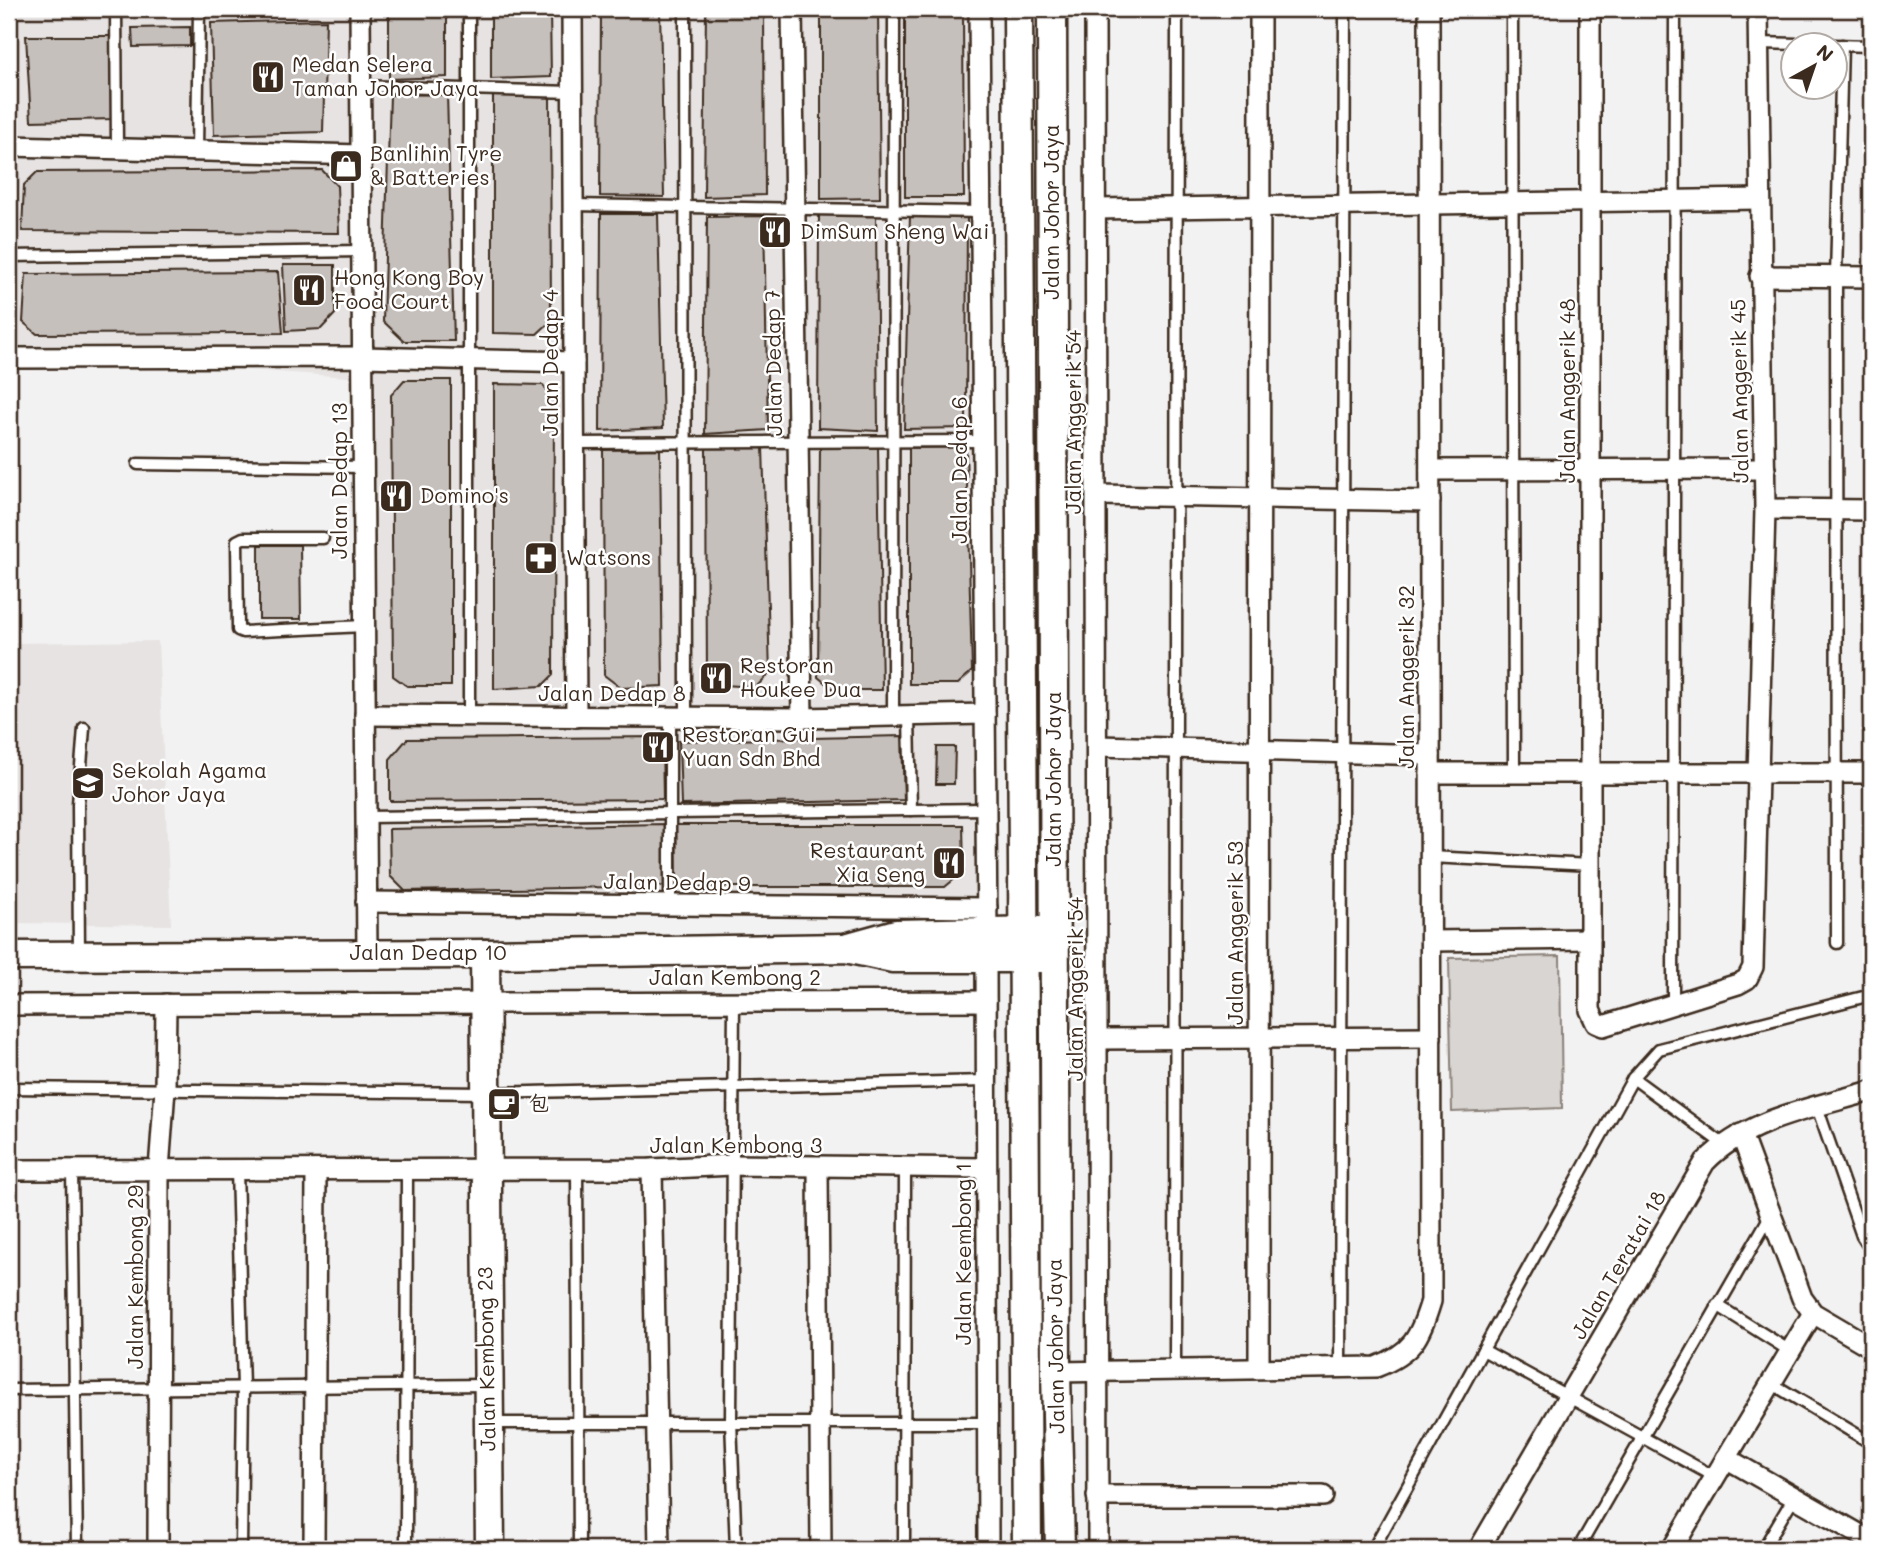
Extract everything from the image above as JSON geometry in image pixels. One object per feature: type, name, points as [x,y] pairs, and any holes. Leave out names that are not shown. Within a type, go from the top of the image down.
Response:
[{"type":"main road","name":"Jalan Johor Jaya","points":[[1018,9],[1027,1549]]},
{"type":"main road","name":"Jalan Johor Jaya","points":[[1052,9],[1056,1372],[1060,1549]]},
{"type":"main road","name":"Jalan Dedap 10","points":[[9,956],[485,954],[846,948],[896,934],[986,933],[1025,944],[1054,944]]},
{"type":"main road","name":"Jalan Kembong 23","points":[[485,954],[490,1549]]},
{"type":"street","name":"Jalan Dedap 13","points":[[360,9],[367,953]]},
{"type":"street","name":"Jalan Dedap 4","points":[[572,9],[576,717]]},
{"type":"street","name":"Jalan Dedap 7","points":[[792,9],[802,718]]},
{"type":"street","name":"Jalan Dedap 6","points":[[979,9],[986,933]]},
{"type":"street","name":"Jalan Anggerik 54","points":[[1095,9],[1098,1549]]},
{"type":"street","name":"Jalan Anggerik 53","points":[[1259,1367],[1260,9]]},
{"type":"street","name":"Jalan Anggerik 32","points":[[1340,1368],[1376,1367],[1398,1358],[1415,1342],[1431,1301],[1429,9]]},
{"type":"street","name":"Jalan Anggerik 48","points":[[1590,9],[1591,998]]},
{"type":"street","name":"Jalan Anggerik 45","points":[[1591,998],[1591,1018],[1603,1026],[1738,984],[1747,979],[1752,971],[1765,509],[1758,9]]},
{"type":"street","points":[[9,146],[361,155]]},
{"type":"street","points":[[1096,209],[1760,199]]},
{"type":"street","points":[[1760,276],[1871,277]]},
{"type":"street","points":[[9,358],[362,357],[574,362]]},
{"type":"street","points":[[1430,470],[1765,468]]},
{"type":"street","points":[[1097,495],[1430,501]]},
{"type":"street","points":[[1765,509],[1871,510]]},
{"type":"street","name":"Jalan Dedap 8","points":[[365,715],[802,718],[985,714]]},
{"type":"street","points":[[1098,746],[1342,753],[1514,773],[1871,773]]},
{"type":"street","name":"Jalan Dedap 9","points":[[366,902],[670,906],[986,933]]},
{"type":"street","name":"Jalan Keembong 1","points":[[986,933],[988,1549]]},
{"type":"street","points":[[1431,942],[1590,939]]},
{"type":"street","name":"Jalan Kembong 2","points":[[9,1005],[986,1001]]},
{"type":"street","name":"Jalan Kembong 29","points":[[158,1549],[159,1169],[165,1089],[166,1004]]},
{"type":"street","points":[[1099,1039],[1431,1037]]},
{"type":"street","name":"Jalan Teratai 18","points":[[1479,1549],[1705,1162],[1723,1144],[1741,1134],[1871,1091]]},
{"type":"street","points":[[1741,1134],[1802,1298],[1813,1313],[1871,1347]]},
{"type":"street","name":"Jalan Kembong 3","points":[[9,1170],[652,1169],[732,1165],[986,1168]]},
{"type":"street","points":[[818,1168],[821,1549]]},
{"type":"street","points":[[652,1169],[659,1549]]},
{"type":"street","points":[[314,1549],[316,1170]]},
{"type":"street","points":[[1672,1549],[1813,1313]]},
{"type":"street","points":[[1056,1372],[1259,1367],[1340,1368]]},
{"type":"street","points":[[1726,1458],[1871,1545]]},
{"type":"street","points":[[1097,1496],[1324,1496]]},
{"type":"lane","points":[[116,9],[117,149]]},
{"type":"lane","points":[[197,150],[199,9]]},
{"type":"lane","points":[[469,9],[469,716]]},
{"type":"lane","points":[[670,906],[670,813],[678,717],[686,443],[685,9]]},
{"type":"lane","points":[[894,9],[893,442],[901,715],[911,810]]},
{"type":"lane","points":[[1175,1370],[1177,9]]},
{"type":"lane","points":[[1340,1368],[1345,9]]},
{"type":"lane","points":[[1512,9],[1514,773]]},
{"type":"lane","points":[[1673,1006],[1675,9]]},
{"type":"lane","points":[[1759,43],[1778,43]]},
{"type":"lane","points":[[1848,45],[1871,46]]},
{"type":"lane","points":[[360,86],[573,92]]},
{"type":"lane","points":[[1837,943],[1839,510],[1836,277],[1841,102]]},
{"type":"lane","points":[[573,205],[981,212]]},
{"type":"lane","points":[[9,256],[362,251]]},
{"type":"lane","points":[[575,443],[983,441]]},
{"type":"lane","points":[[138,464],[363,467]]},
{"type":"lane","points":[[323,538],[243,538],[237,541],[238,630],[243,632],[364,626]]},
{"type":"lane","points":[[79,955],[78,804],[83,728]]},
{"type":"lane","points":[[366,817],[986,809]]},
{"type":"lane","points":[[1430,857],[1591,865]]},
{"type":"lane","points":[[1373,1549],[1633,1078],[1659,1049],[1871,995]]},
{"type":"lane","points":[[734,1000],[731,1421],[736,1549]]},
{"type":"lane","points":[[1633,1078],[1723,1144]]},
{"type":"lane","points":[[9,1088],[485,1093],[986,1081]]},
{"type":"lane","points":[[1817,1107],[1861,1236],[1871,1250]]},
{"type":"lane","points":[[904,1549],[905,1168]]},
{"type":"lane","points":[[577,1169],[579,1549]]},
{"type":"lane","points":[[72,1170],[77,1549]]},
{"type":"lane","points":[[237,1170],[243,1388],[241,1549]]},
{"type":"lane","points":[[406,1549],[404,1386],[407,1170]]},
{"type":"lane","points":[[1578,1549],[1770,1215]]},
{"type":"lane","points":[[1717,1304],[1790,1351]]},
{"type":"lane","points":[[1483,1350],[1715,1478]]},
{"type":"lane","points":[[1771,1383],[1871,1443]]},
{"type":"lane","points":[[9,1390],[315,1389],[487,1385]]},
{"type":"lane","points":[[488,1423],[987,1423]]},
{"type":"lane","points":[[1763,1549],[1794,1497]]},
{"type":"shaded area","points":[[9,9],[975,9],[979,901],[378,898],[375,379],[9,353]]},
{"type":"shaded area","name":"Sekolah Agama Johor Jaya","points":[[158,641],[171,925],[13,923],[12,643]]},
{"type":"shaded area","points":[[1560,956],[1562,1108],[1452,1112],[1449,958]]},
{"type":"building","points":[[389,9],[447,9],[447,77],[389,79]]},
{"type":"building","points":[[491,9],[550,9],[551,77],[491,79]]},
{"type":"building","points":[[601,9],[660,9],[664,197],[600,196]]},
{"type":"building","points":[[706,9],[764,9],[765,195],[704,197]]},
{"type":"building","points":[[821,9],[878,9],[880,198],[821,199]]},
{"type":"building","points":[[905,9],[963,9],[964,197],[905,197]]},
{"type":"building","name":"Medan Selera Taman Johor Jaya","points":[[326,20],[323,132],[214,135],[211,23]]},
{"type":"building","points":[[190,27],[190,46],[133,47],[132,28]]},
{"type":"building","points":[[26,36],[112,36],[113,119],[31,121]]},
{"type":"building","points":[[447,94],[454,341],[404,341],[383,321],[390,95]]},
{"type":"building","points":[[493,95],[550,95],[551,321],[537,334],[493,333]]},
{"type":"building","points":[[322,170],[337,186],[339,233],[22,231],[24,185],[37,172]]},
{"type":"building","points":[[601,214],[658,214],[663,428],[600,431]]},
{"type":"building","points":[[876,214],[878,431],[818,428],[819,215]]},
{"type":"building","points":[[967,214],[966,428],[904,429],[910,215]]},
{"type":"building","points":[[764,216],[768,430],[705,434],[707,217]]},
{"type":"building","name":"Hong Kong Boy Food Court","points":[[283,265],[335,265],[335,314],[321,329],[286,331]]},
{"type":"building","points":[[278,272],[283,333],[37,334],[23,322],[26,274]]},
{"type":"building","points":[[404,380],[451,380],[451,686],[407,686],[393,676],[391,395]]},
{"type":"building","points":[[494,384],[543,385],[554,400],[553,675],[542,686],[494,689]]},
{"type":"building","points":[[763,447],[770,673],[756,687],[707,684],[706,448]]},
{"type":"building","points":[[878,447],[882,690],[834,690],[818,677],[820,448]]},
{"type":"building","points":[[966,447],[972,671],[958,684],[909,684],[909,448]]},
{"type":"building","points":[[660,449],[663,686],[621,688],[604,675],[603,450]]},
{"type":"building","points":[[259,545],[300,545],[301,619],[259,619]]},
{"type":"building","points":[[902,736],[904,800],[681,805],[679,741]]},
{"type":"building","points":[[662,737],[663,799],[390,801],[390,759],[407,739]]},
{"type":"building","points":[[937,747],[955,747],[954,784],[936,784]]},
{"type":"building","points":[[665,824],[666,886],[405,891],[390,876],[389,829]]},
{"type":"building","points":[[676,825],[963,825],[964,871],[945,887],[677,887]]},
{"type":"place","name":"Medan Selera Taman Johor Jaya","points":[[268,77]]},
{"type":"place","name":"Banlihin Tyre & Batteries","points":[[346,166]]},
{"type":"place","name":"DimSum Sheng Wai","points":[[775,232]]},
{"type":"place","name":"Hong Kong Boy Food Court","points":[[309,290]]},
{"type":"place","name":"Domino's","points":[[396,496]]},
{"type":"place","name":"Watsons","points":[[541,558]]},
{"type":"place","name":"Restoran Houkee Dua","points":[[716,678]]},
{"type":"place","name":"Restoran Gui Yuan Sdn Bhd","points":[[658,747]]},
{"type":"place","name":"Sekolah Agama Johor Jaya","points":[[88,783]]},
{"type":"place","name":"Restaurant Xia Seng","points":[[949,863]]},
{"type":"place","name":"包","points":[[504,1104]]}]
